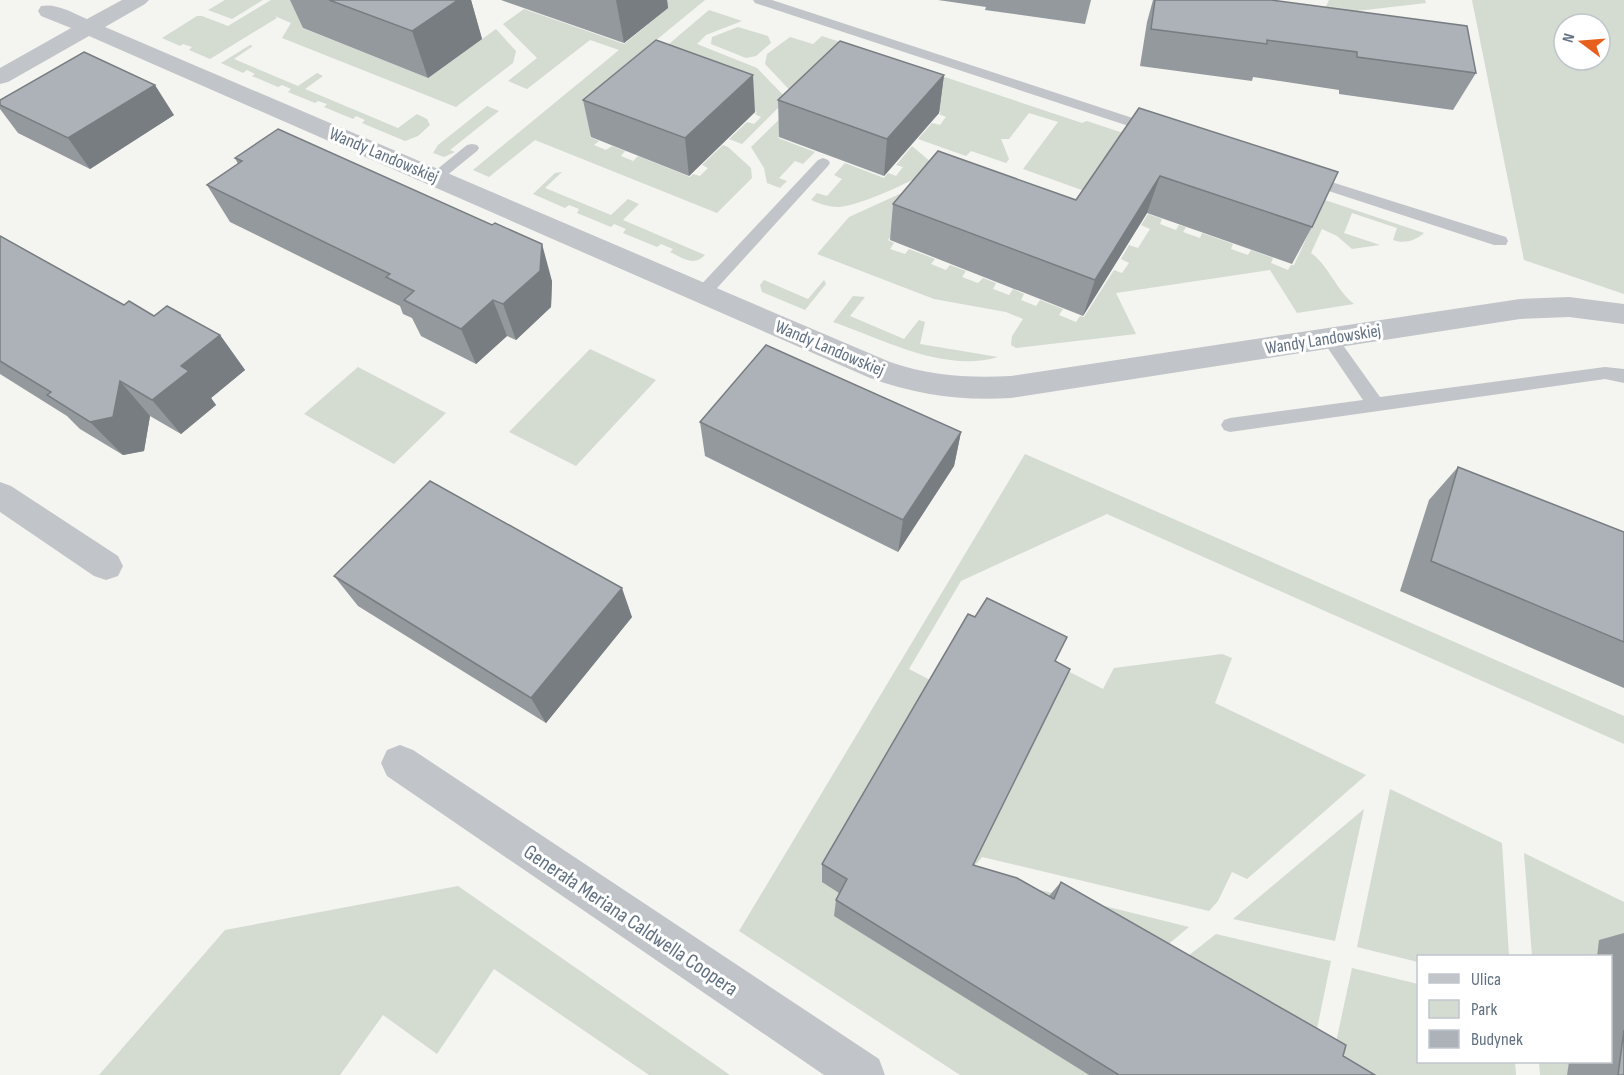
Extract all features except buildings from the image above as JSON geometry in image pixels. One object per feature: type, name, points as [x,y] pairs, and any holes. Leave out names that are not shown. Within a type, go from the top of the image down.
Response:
[{"type":"street","points":[[0,77],[138,0]]},
{"type":"street","name":"Wandy Landowskiej","points":[[49,11],[879,370],[938,387],[970,390],[1011,387],[1520,309],[1569,307],[1624,314]]},
{"type":"street","points":[[0,495],[106,566]]},
{"type":"street","name":"Generała Meriana Caldwella Coopera","points":[[400,763],[864,1075]]},
{"type":"lane","points":[[759,0],[1172,136]]},
{"type":"lane","points":[[435,178],[472,148]]},
{"type":"lane","points":[[702,294],[823,163]]},
{"type":"lane","points":[[1295,176],[1500,242]]},
{"type":"lane","points":[[1329,338],[1375,404]]},
{"type":"lane","points":[[1230,425],[1605,373],[1624,376]]},
{"type":"green space","points":[[225,0],[263,0],[232,19],[208,10]]},
{"type":"green space","points":[[271,0],[346,0],[302,28],[428,78],[496,29],[516,51],[513,63],[456,107],[282,38],[291,23],[275,16],[277,18],[210,59],[189,50],[192,47],[183,44],[180,46],[162,38],[197,16],[228,26]]},
{"type":"green space","points":[[647,0],[705,0],[649,46],[663,49],[709,10],[742,21],[706,35],[697,44],[757,68],[787,99],[742,144],[729,139],[747,122],[754,124],[761,117],[755,114],[757,112],[660,77],[590,137],[599,141],[594,145],[606,150],[612,146],[625,151],[621,156],[633,161],[638,156],[690,177],[693,174],[700,176],[708,168],[702,165],[723,145],[728,147],[751,168],[752,178],[717,213],[535,140],[489,177],[473,170],[619,50],[590,40],[527,89],[508,81],[537,58],[503,24],[524,9],[624,44],[668,8]]},
{"type":"green space","points":[[1329,0],[1425,0],[1426,3],[1322,15]]},
{"type":"green space","points":[[1472,0],[1624,0],[1624,294],[1524,260]]},
{"type":"green space","points":[[738,27],[768,36],[771,43],[756,56],[746,58],[711,44],[712,37]]},
{"type":"green space","points":[[822,36],[1082,123],[1087,121],[1424,233],[1409,241],[1393,240],[1397,228],[1352,213],[1344,233],[1380,245],[1352,249],[1337,236],[1322,229],[1311,253],[1323,264],[1342,292],[1354,304],[1297,313],[1270,270],[1116,293],[1136,334],[1016,348],[1011,345],[1012,336],[1023,319],[1006,312],[934,299],[817,254],[849,217],[939,176],[888,240],[894,243],[890,249],[905,254],[909,249],[935,259],[931,264],[946,270],[950,265],[966,271],[962,277],[978,283],[983,278],[996,283],[993,289],[1009,295],[1013,289],[1024,294],[1021,300],[1036,306],[1040,300],[1063,309],[1059,315],[1076,322],[1080,316],[1084,317],[1114,270],[1122,273],[1129,263],[1121,259],[1129,245],[1138,248],[1150,229],[1141,225],[1148,214],[1162,219],[1160,224],[1176,230],[1179,225],[1186,227],[1183,232],[1200,238],[1202,233],[1233,244],[1231,249],[1248,255],[1251,250],[1273,258],[1271,263],[1288,270],[1291,265],[1294,265],[1320,209],[1093,194],[1023,169],[1058,122],[1029,113],[1009,139],[1001,139],[1009,159],[1006,163],[971,151],[966,156],[918,139],[932,123],[940,125],[946,117],[939,114],[941,112],[838,77],[778,138],[815,152],[803,164],[795,161],[779,178],[787,181],[780,188],[767,183],[764,168],[751,147],[799,100],[765,64],[767,54],[790,37],[813,44]]},
{"type":"green space","points":[[250,45],[253,46],[234,59],[298,86],[317,73],[323,76],[305,89],[398,128],[417,114],[427,119],[430,125],[418,136],[405,141],[362,123],[365,120],[356,116],[353,119],[324,107],[327,104],[318,101],[315,103],[288,92],[291,89],[282,85],[278,87],[252,76],[255,74],[247,70],[243,73],[221,63]]},
{"type":"green space","points":[[487,106],[499,111],[450,150],[455,152],[444,157],[433,153],[438,145]]},
{"type":"green space","points":[[912,146],[938,168],[876,197],[850,205],[839,207],[811,200],[817,193],[827,196],[842,179],[834,175],[845,163],[884,178],[888,173],[896,176],[903,167],[896,165]]},
{"type":"green space","points":[[562,172],[545,188],[611,215],[628,199],[639,204],[623,220],[705,255],[693,261],[684,259],[670,252],[673,249],[661,244],[657,247],[623,233],[626,229],[614,224],[611,227],[577,213],[579,209],[569,205],[565,208],[533,194],[555,173]]},
{"type":"green space","points":[[764,280],[808,299],[824,280],[826,284],[805,310],[762,292],[760,285]]},
{"type":"green space","points":[[853,296],[865,297],[850,316],[904,339],[919,320],[925,322],[920,344],[998,357],[977,361],[956,361],[935,357],[893,345],[833,322]]},
{"type":"green space","points":[[590,349],[656,380],[576,466],[509,432]]},
{"type":"green space","points":[[358,367],[446,413],[394,464],[304,414]]},
{"type":"green space","points":[[1025,454],[1624,716],[1624,744],[1107,514],[961,581],[909,669],[932,681],[835,916],[1089,1075],[960,1075],[739,931]]},
{"type":"green space","points":[[1222,654],[1232,658],[1215,703],[1366,775],[1247,879],[1232,872],[1218,901],[1209,911],[982,857],[972,869],[980,806],[1054,664],[1103,689],[1114,668]]},
{"type":"green space","points":[[1390,789],[1502,843],[1509,955],[1417,955],[1417,962],[1357,947]]},
{"type":"green space","points":[[1364,809],[1335,941],[1233,919]]},
{"type":"green space","points":[[1524,853],[1624,902],[1624,953],[1532,955]]},
{"type":"green space","points":[[992,878],[1189,927],[1141,967]]},
{"type":"green space","points":[[458,886],[730,1075],[649,1075],[494,969],[437,1054],[383,1015],[340,1075],[99,1075],[225,930]]},
{"type":"green space","points":[[1216,934],[1331,961],[1312,1053],[1169,971]]},
{"type":"green space","points":[[1352,968],[1417,984],[1417,1063],[1515,1063],[1516,1075],[1329,1075]]},
{"type":"green space","points":[[1539,1063],[1583,1063],[1567,1075],[1540,1075]]}]
